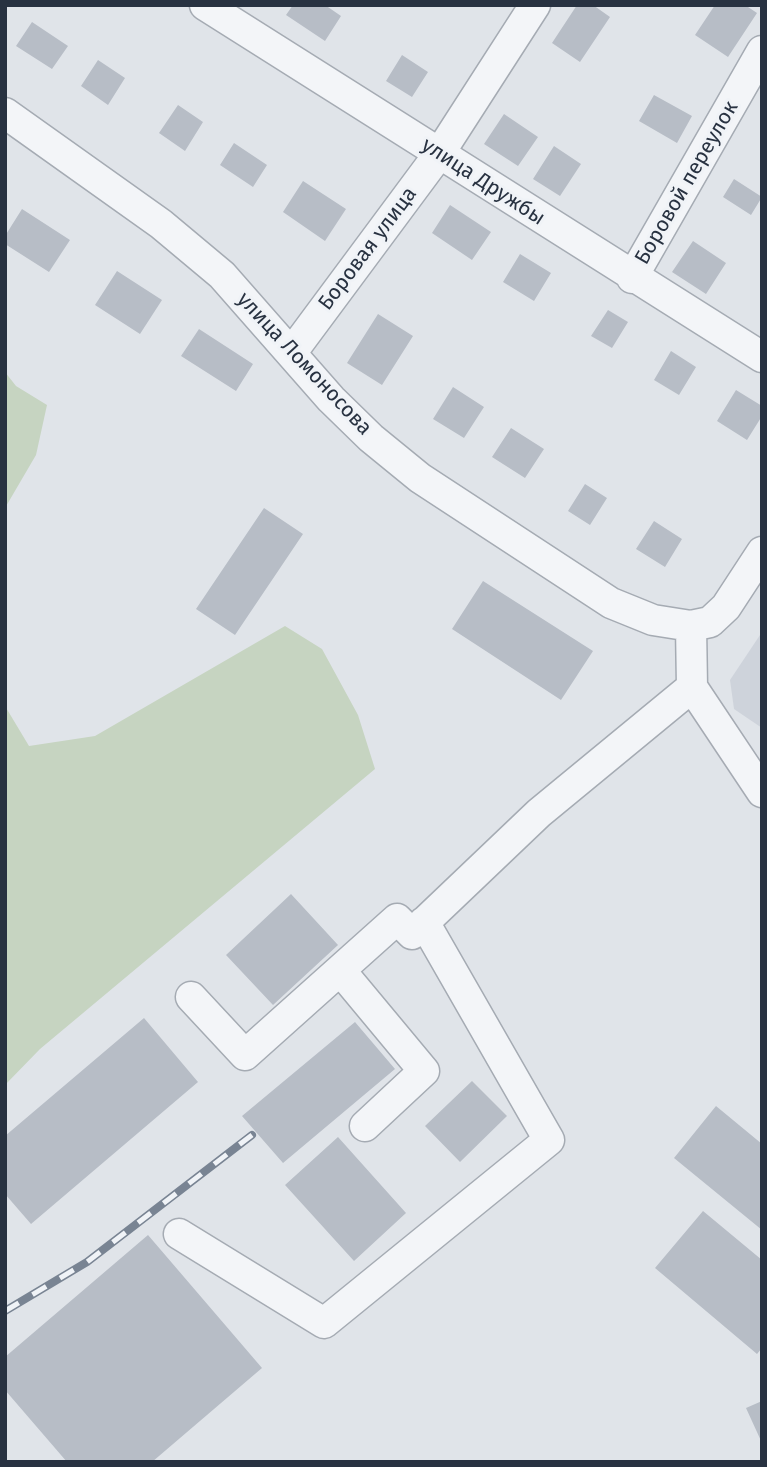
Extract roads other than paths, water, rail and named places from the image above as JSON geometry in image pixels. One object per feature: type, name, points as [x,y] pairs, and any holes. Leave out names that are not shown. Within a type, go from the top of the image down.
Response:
[{"type":"street","name":"улица Дружбы","points":[[205,5],[240,15],[439,154],[632,278],[762,357]]},
{"type":"street","name":"Боровая улица","points":[[292,352],[439,154],[535,5]]},
{"type":"street","name":"Боровой переулок","points":[[632,278],[762,51]]},
{"type":"street","name":"улица Ломоносова","points":[[5,113],[181,241],[222,275],[351,419],[420,478],[611,603],[653,620],[691,626]]},
{"type":"street","points":[[762,552],[726,607],[710,622],[691,626],[692,687],[762,792]]},
{"type":"street","points":[[418,928],[539,813],[692,687]]},
{"type":"street","points":[[179,1234],[324,1323],[549,1140],[418,928],[397,919],[245,1055],[191,997]]},
{"type":"street","points":[[340,970],[424,1071],[365,1126]]},
{"type":"railway","points":[[5,1311],[87,1262],[252,1135]]}]
